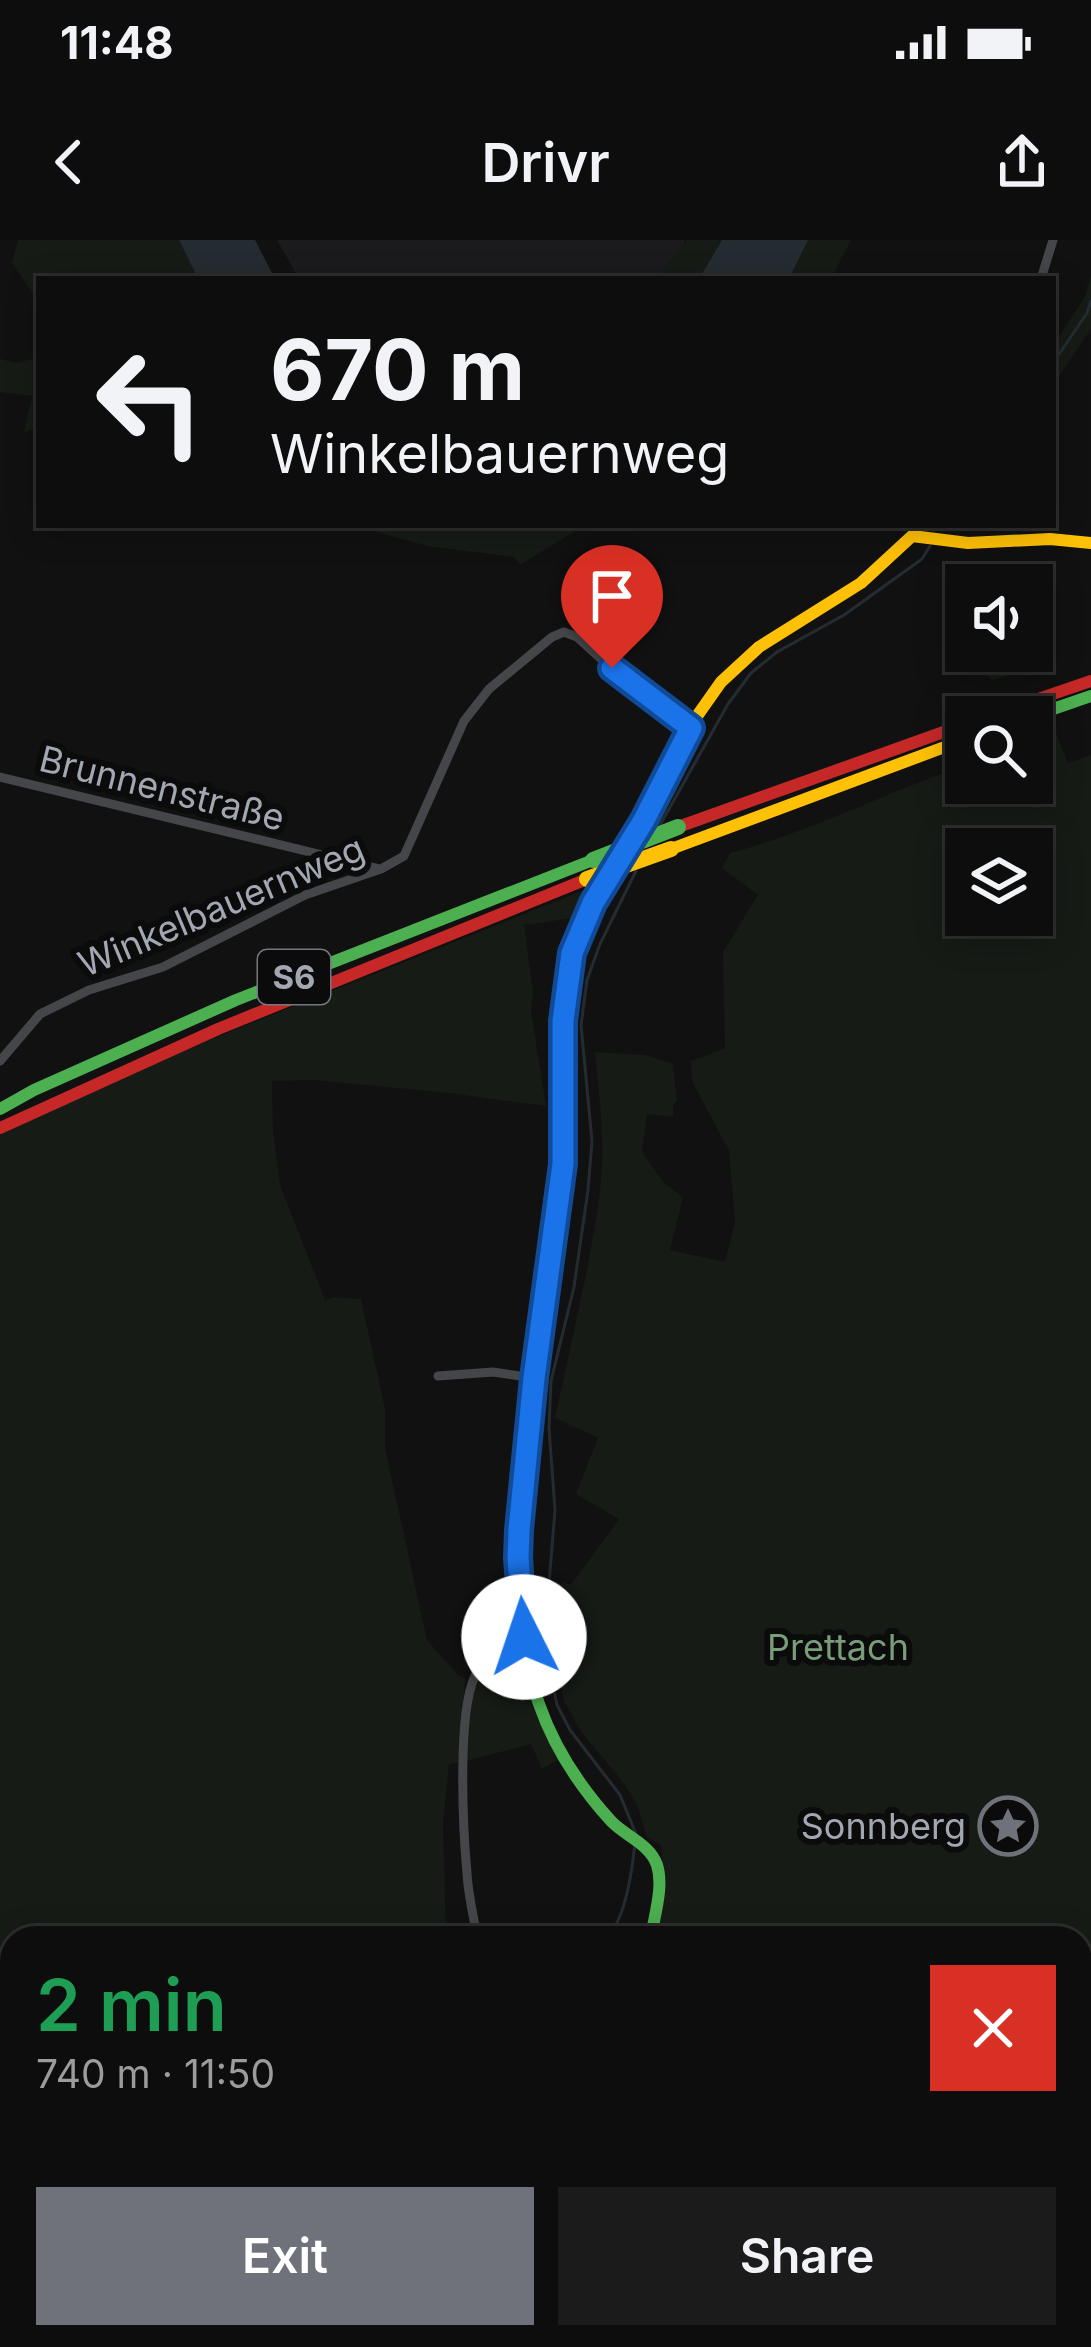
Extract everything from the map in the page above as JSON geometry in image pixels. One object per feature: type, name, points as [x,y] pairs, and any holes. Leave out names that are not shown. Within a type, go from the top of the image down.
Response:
[{"type":"main road","points":[[652,1926],[657,1865],[612,1822],[553,1741],[538,1706],[523,1634],[519,1530],[563,1164],[563,1021],[572,953],[593,903],[644,820],[691,728],[738,664],[858,585],[917,533],[945,542],[986,544],[1036,537],[1091,543]]},
{"type":"main road","points":[[1047,696],[1091,681]]},
{"type":"main road","points":[[1053,709],[1091,696]]},
{"type":"main road","name":"S6","points":[[0,1108],[236,1000],[678,827],[945,732]]},
{"type":"main road","name":"S6","points":[[0,1128],[114,1073],[587,879],[945,747]]},
{"type":"street","points":[[1042,276],[1053,240]]},
{"type":"street","name":"Winkelbauernweg","points":[[0,1061],[40,1014],[89,990],[163,967],[305,895],[381,869],[404,856],[464,721],[489,689],[552,637],[564,632],[577,637],[691,728]]},
{"type":"street","name":"Brunnenstraße","points":[[0,777],[381,869]]},
{"type":"street","points":[[438,1376],[493,1372],[534,1378]]},
{"type":"street","points":[[476,1926],[466,1874],[468,1698],[481,1664],[496,1648],[523,1634]]},
{"type":"shaded area","points":[[179,240],[255,240],[273,276],[197,276]]},
{"type":"shaded area","points":[[277,240],[685,240],[659,276],[297,276]]},
{"type":"shaded area","points":[[722,240],[808,240],[790,276],[701,276]]},
{"type":"green space","points":[[18,240],[179,240],[197,276],[36,276],[36,299],[12,263]]},
{"type":"green space","points":[[687,240],[722,240],[701,276],[658,276]]},
{"type":"green space","points":[[808,240],[851,240],[833,276],[790,276]]},
{"type":"green space","points":[[1091,275],[1091,329],[1056,381],[1056,341],[1086,295]]},
{"type":"green space","points":[[36,358],[36,428],[24,432],[32,396],[0,392],[0,359],[17,363]]},
{"type":"green space","points":[[362,528],[580,528],[520,565],[514,557],[427,546]]},
{"type":"green space","points":[[983,672],[1021,672],[1019,673],[992,680]]},
{"type":"green space","name":"Prettach","points":[[1053,734],[1068,763],[1091,755],[1091,1926],[659,1926],[664,1881],[661,1845],[647,1837],[637,1805],[623,1782],[582,1733],[564,1701],[552,1639],[556,1592],[563,1582],[571,1585],[619,1519],[576,1494],[598,1438],[555,1418],[601,1182],[595,1052],[645,1055],[673,1064],[677,1101],[673,1117],[647,1114],[642,1152],[664,1183],[683,1197],[670,1250],[725,1262],[735,1222],[729,1151],[692,1081],[691,1061],[725,1048],[723,952],[758,895],[722,868],[730,853],[945,773],[945,804],[1053,804]]},
{"type":"green space","points":[[597,885],[573,918],[524,925],[546,1106],[314,1080],[272,1081],[280,1185],[325,1300],[361,1299],[385,1409],[385,1448],[427,1640],[465,1679],[458,1762],[449,1764],[443,1823],[446,1926],[0,1926],[0,1135],[166,1057]]},
{"type":"green space","points":[[520,1642],[539,1717],[560,1759],[542,1769],[531,1744],[466,1761],[475,1680],[494,1656]]},
{"type":"waterway","points":[[1056,359],[1091,301]]},
{"type":"waterway","points":[[660,825],[728,704],[751,673],[777,652],[844,615],[922,559],[930,546]]},
{"type":"waterway","points":[[636,871],[587,980],[581,1025],[592,1141],[574,1287],[551,1381],[555,1510],[544,1645],[557,1705],[570,1730],[620,1795],[636,1834]]},
{"type":"waterway","points":[[615,1926],[630,1880],[635,1843]]},
{"type":"traffic: fast","points":[[1053,709],[1091,696]]},
{"type":"traffic: fast","points":[[593,860],[678,827]]},
{"type":"traffic: fast","points":[[0,1109],[236,1000],[593,860]]},
{"type":"traffic: fast","points":[[536,1375],[518,1540],[521,1624],[528,1665],[545,1720],[569,1766],[611,1821],[654,1858],[659,1892],[653,1926]]},
{"type":"traffic: slow","points":[[628,847],[690,726],[721,682],[759,647],[861,583],[912,536],[968,543],[1050,539],[1091,543]]},
{"type":"traffic: slow","points":[[671,849],[945,747]]},
{"type":"traffic: slow","points":[[587,879],[671,849]]},
{"type":"traffic: slow","points":[[536,1375],[563,1167],[567,985],[578,935],[614,870]]},
{"type":"traffic: jam","points":[[1047,696],[1091,681]]},
{"type":"traffic: jam","points":[[678,827],[945,732]]},
{"type":"traffic: jam","points":[[0,1128],[218,1029],[587,879]]},
{"type":"place","name":"Sonnberg","points":[[1008,1826]]},
{"type":"route","points":[[524,1637],[519,1530],[563,1164],[563,1021],[572,953],[593,903],[644,820],[691,728],[612,668]]}]
